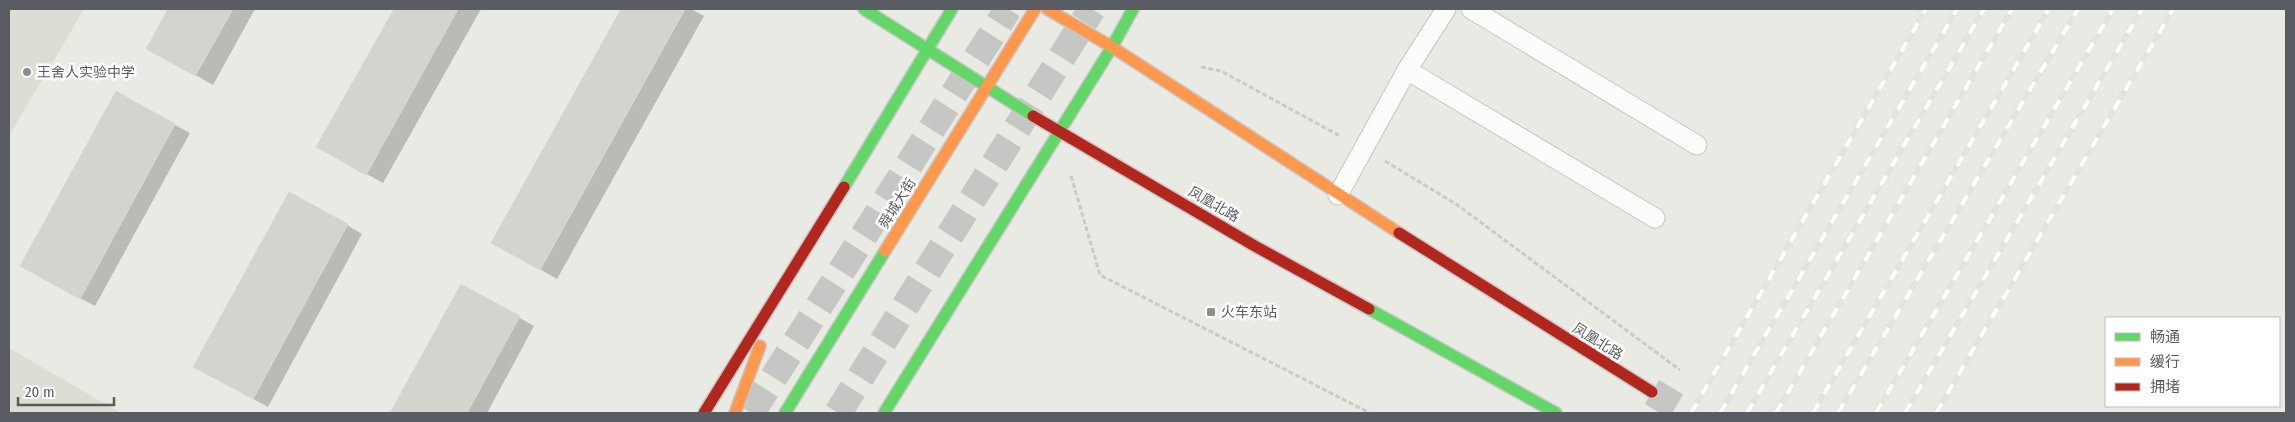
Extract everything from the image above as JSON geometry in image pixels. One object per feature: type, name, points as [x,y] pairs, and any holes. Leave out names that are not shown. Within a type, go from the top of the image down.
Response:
[{"type":"main road","name":"凤凰北路","points":[[864,9],[927,47],[1058,132],[1262,250],[1556,413]]},
{"type":"main road","points":[[704,413],[776,300],[927,47],[952,9]]},
{"type":"main road","name":"舜城大街","points":[[785,413],[1035,9]]},
{"type":"main road","name":"凤凰北路","points":[[1047,9],[1112,47],[1280,155],[1338,195],[1652,392]]},
{"type":"main road","points":[[884,413],[1112,47],[1133,9]]},
{"type":"main road","points":[[735,413],[776,300]]},
{"type":"lane","points":[[1338,195],[1407,70],[1446,9]]},
{"type":"lane","points":[[1471,9],[1697,145]]},
{"type":"lane","points":[[1407,70],[1655,218]]},
{"type":"path","points":[[1194,65],[1221,71],[1364,149],[1456,204],[1680,370]]},
{"type":"path","points":[[1058,132],[1100,274],[1370,413]]},
{"type":"shaded area","name":"王舍人实验中学","points":[[9,9],[84,9],[9,136]]},
{"type":"shaded area","points":[[9,348],[121,413],[9,413]]},
{"type":"building","points":[[168,9],[233,9],[195,76],[146,49]]},
{"type":"building","points":[[394,9],[458,9],[366,175],[316,147]]},
{"type":"building","points":[[621,9],[685,9],[540,270],[491,243]]},
{"type":"building","points":[[116,91],[175,124],[80,299],[20,266]]},
{"type":"building","points":[[289,192],[348,224],[253,399],[193,367]]},
{"type":"building","points":[[461,284],[520,316],[467,413],[390,413]]},
{"type":"tunnel","points":[[751,413],[1008,9]]},
{"type":"tunnel","points":[[838,413],[1092,9]]},
{"type":"tunnel","points":[[1652,392],[1687,413]]},
{"type":"railway","points":[[1691,413],[1926,9]]},
{"type":"railway","points":[[1720,413],[1957,9]]},
{"type":"railway","points":[[1747,413],[1984,9]]},
{"type":"railway","points":[[1776,413],[2012,9]]},
{"type":"railway","points":[[1813,413],[2049,9]]},
{"type":"railway","points":[[1838,413],[2078,9]]},
{"type":"railway","points":[[1876,413],[2113,9]]},
{"type":"railway","points":[[1905,413],[2142,9]]},
{"type":"railway","points":[[1936,413],[2173,9]]},
{"type":"traffic: fast","points":[[864,9],[1033,116]]},
{"type":"traffic: fast","points":[[844,187],[952,9]]},
{"type":"traffic: fast","points":[[884,413],[1112,47],[1133,9]]},
{"type":"traffic: fast","points":[[785,413],[885,251]]},
{"type":"traffic: fast","points":[[1369,309],[1556,413]]},
{"type":"traffic: slow","points":[[885,251],[1035,9]]},
{"type":"traffic: slow","points":[[1047,9],[1112,47],[1399,233]]},
{"type":"traffic: slow","points":[[735,413],[760,346]]},
{"type":"traffic: jam","points":[[1033,116],[1253,245],[1369,309]]},
{"type":"traffic: jam","points":[[704,413],[844,187]]},
{"type":"traffic: jam","points":[[1399,233],[1652,392]]},
{"type":"place","name":"王舍人实验中学","points":[[27,72]]},
{"type":"place","name":"火车东站","points":[[1211,312]]}]
